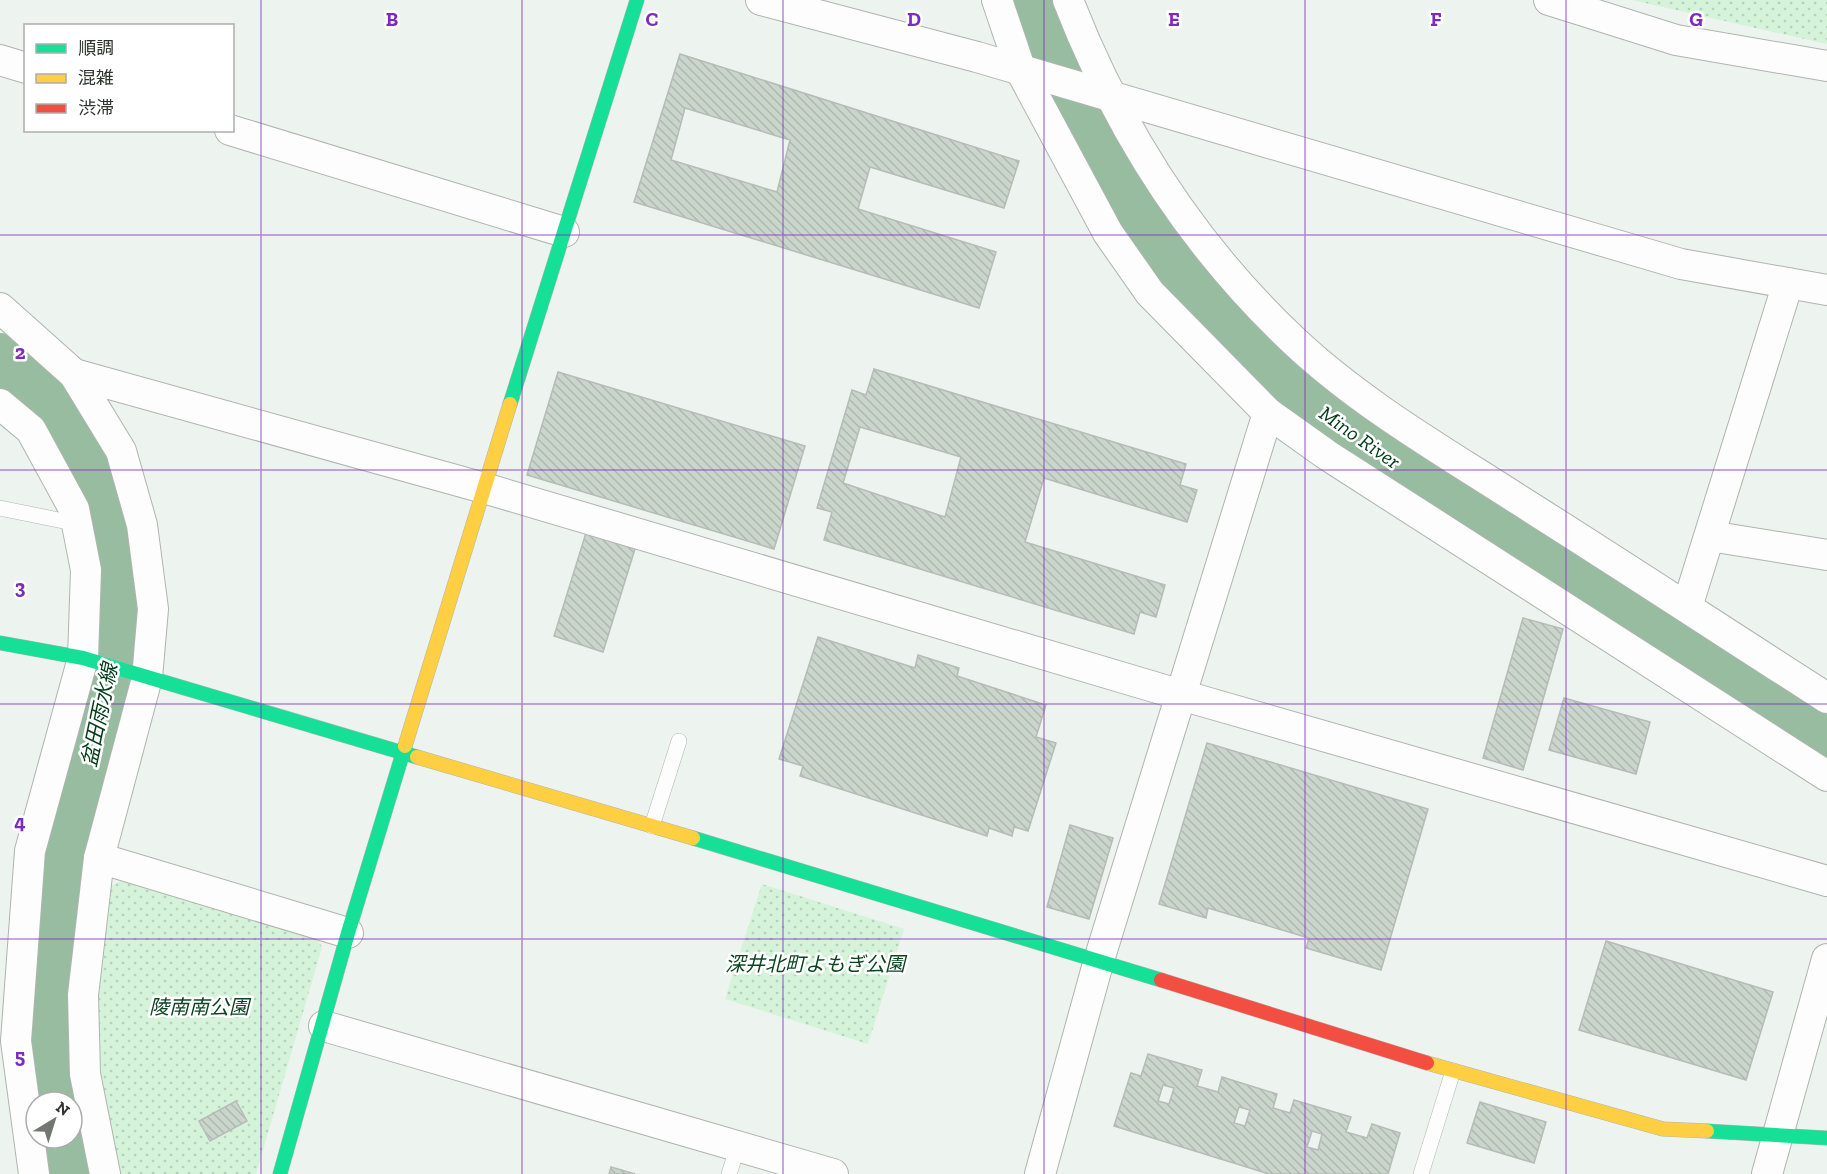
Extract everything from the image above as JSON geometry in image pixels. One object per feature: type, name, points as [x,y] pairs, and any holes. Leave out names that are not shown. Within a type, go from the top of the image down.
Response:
[{"type":"street","points":[[280,1174],[324,1026],[348,933],[637,0]]},
{"type":"street","points":[[761,0],[1034,75],[1681,264],[1827,290]]},
{"type":"street","points":[[998,0],[1108,233],[1150,293],[1268,413],[1327,455],[1827,776]]},
{"type":"street","points":[[1068,0],[1091,59],[1101,95],[1203,243],[1254,302],[1295,342],[1350,388],[1395,419],[1827,698]]},
{"type":"street","points":[[1549,0],[1676,40],[1827,66]]},
{"type":"street","points":[[0,60],[24,67]]},
{"type":"street","points":[[234,131],[564,232]]},
{"type":"street","points":[[1687,607],[1788,283]]},
{"type":"street","points":[[0,308],[74,374],[121,451],[142,525],[153,609],[99,858],[83,995],[85,1074],[105,1174]]},
{"type":"street","points":[[74,374],[484,488],[1181,695],[1827,881]]},
{"type":"street","points":[[0,404],[31,430],[74,509],[86,570],[91,661],[30,851],[8,1029],[34,1174]]},
{"type":"street","points":[[1040,1174],[1099,960],[1268,413]]},
{"type":"street","points":[[1710,536],[1827,555]]},
{"type":"street","points":[[0,643],[91,661],[1099,960],[1453,1071],[1663,1129],[1827,1138]]},
{"type":"street","points":[[99,858],[348,933]]},
{"type":"street","points":[[1767,1174],[1827,959]]},
{"type":"street","points":[[324,1026],[833,1174]]},
{"type":"lane","points":[[0,508],[78,524]]},
{"type":"lane","points":[[652,826],[679,741]]},
{"type":"lane","points":[[1421,1174],[1453,1071]]},
{"type":"lane","points":[[729,1174],[738,1146]]},
{"type":"green space","points":[[1632,0],[1827,0],[1827,44]]},
{"type":"green space","name":"陵南南公園","points":[[125,879],[315,935],[322,947],[256,1174],[119,1174],[101,1073],[97,996],[111,886]]},
{"type":"green space","name":"深井北町よもぎ公園","points":[[762,884],[904,929],[868,1044],[725,999]]},
{"type":"building","points":[[680,54],[1019,161],[1004,208],[870,167],[858,209],[996,252],[979,308],[634,202]],"holes":[[[685,108],[790,140],[777,192],[671,160]]]},
{"type":"building","points":[[874,369],[1186,464],[1180,485],[1197,490],[1187,522],[1044,478],[1025,542],[1165,585],[1156,617],[1140,612],[1134,634],[824,540],[832,512],[817,508],[852,390],[866,395]],"holes":[[[860,427],[961,457],[945,517],[843,483]]]},
{"type":"building","points":[[558,372],[805,446],[774,549],[527,475]]},
{"type":"building","points":[[586,533],[635,549],[603,652],[554,636]]},
{"type":"building","points":[[1523,618],[1563,629],[1523,770],[1483,758]]},
{"type":"building","points":[[818,637],[915,668],[918,655],[959,668],[957,676],[1046,705],[1036,737],[1056,743],[1028,831],[1014,827],[1012,836],[989,828],[987,836],[800,776],[803,766],[779,759]]},
{"type":"building","points":[[1564,698],[1650,722],[1636,774],[1549,750]]},
{"type":"building","points":[[1207,743],[1428,809],[1381,970],[1306,948],[1309,938],[1208,908],[1206,918],[1159,904]]},
{"type":"building","points":[[1070,825],[1113,838],[1089,919],[1047,907]]},
{"type":"building","points":[[1606,941],[1773,992],[1746,1080],[1579,1030]]},
{"type":"building","points":[[1148,1054],[1202,1070],[1197,1086],[1218,1092],[1222,1077],[1277,1094],[1273,1108],[1290,1113],[1294,1100],[1351,1117],[1346,1132],[1367,1138],[1372,1124],[1400,1133],[1388,1174],[1269,1174],[1114,1126],[1131,1073],[1141,1076]],"holes":[[[1163,1085],[1174,1088],[1169,1104],[1158,1101]],[[1239,1107],[1250,1110],[1245,1126],[1234,1123]],[[1312,1131],[1322,1134],[1318,1150],[1307,1147]]]},
{"type":"building","points":[[236,1101],[247,1121],[210,1141],[199,1121]]},
{"type":"building","points":[[1480,1102],[1546,1122],[1534,1163],[1467,1143]]},
{"type":"building","points":[[611,1167],[635,1174],[609,1174]]},
{"type":"waterway","name":"Mino River","points":[[1036,0],[1046,34],[1103,166],[1165,259],[1290,384],[1314,406],[1369,445],[1827,737]]},
{"type":"waterway","name":"盆田雨水線","points":[[0,362],[53,406],[86,467],[106,520],[114,559],[115,641],[106,703],[59,876],[52,953],[49,1056],[55,1090]]},
{"type":"waterway","name":"盆田雨水線","points":[[64,1150],[68,1174]]},
{"type":"traffic: fast","points":[[510,404],[637,0]]},
{"type":"traffic: fast","points":[[0,643],[83,658],[417,757]]},
{"type":"traffic: fast","points":[[280,1174],[348,933],[405,746]]},
{"type":"traffic: fast","points":[[693,838],[1161,980]]},
{"type":"traffic: fast","points":[[1707,1131],[1827,1138]]},
{"type":"traffic: slow","points":[[405,746],[510,404]]},
{"type":"traffic: slow","points":[[417,757],[693,838]]},
{"type":"traffic: slow","points":[[1427,1063],[1663,1129],[1707,1131]]},
{"type":"traffic: jam","points":[[1161,980],[1427,1063]]}]
